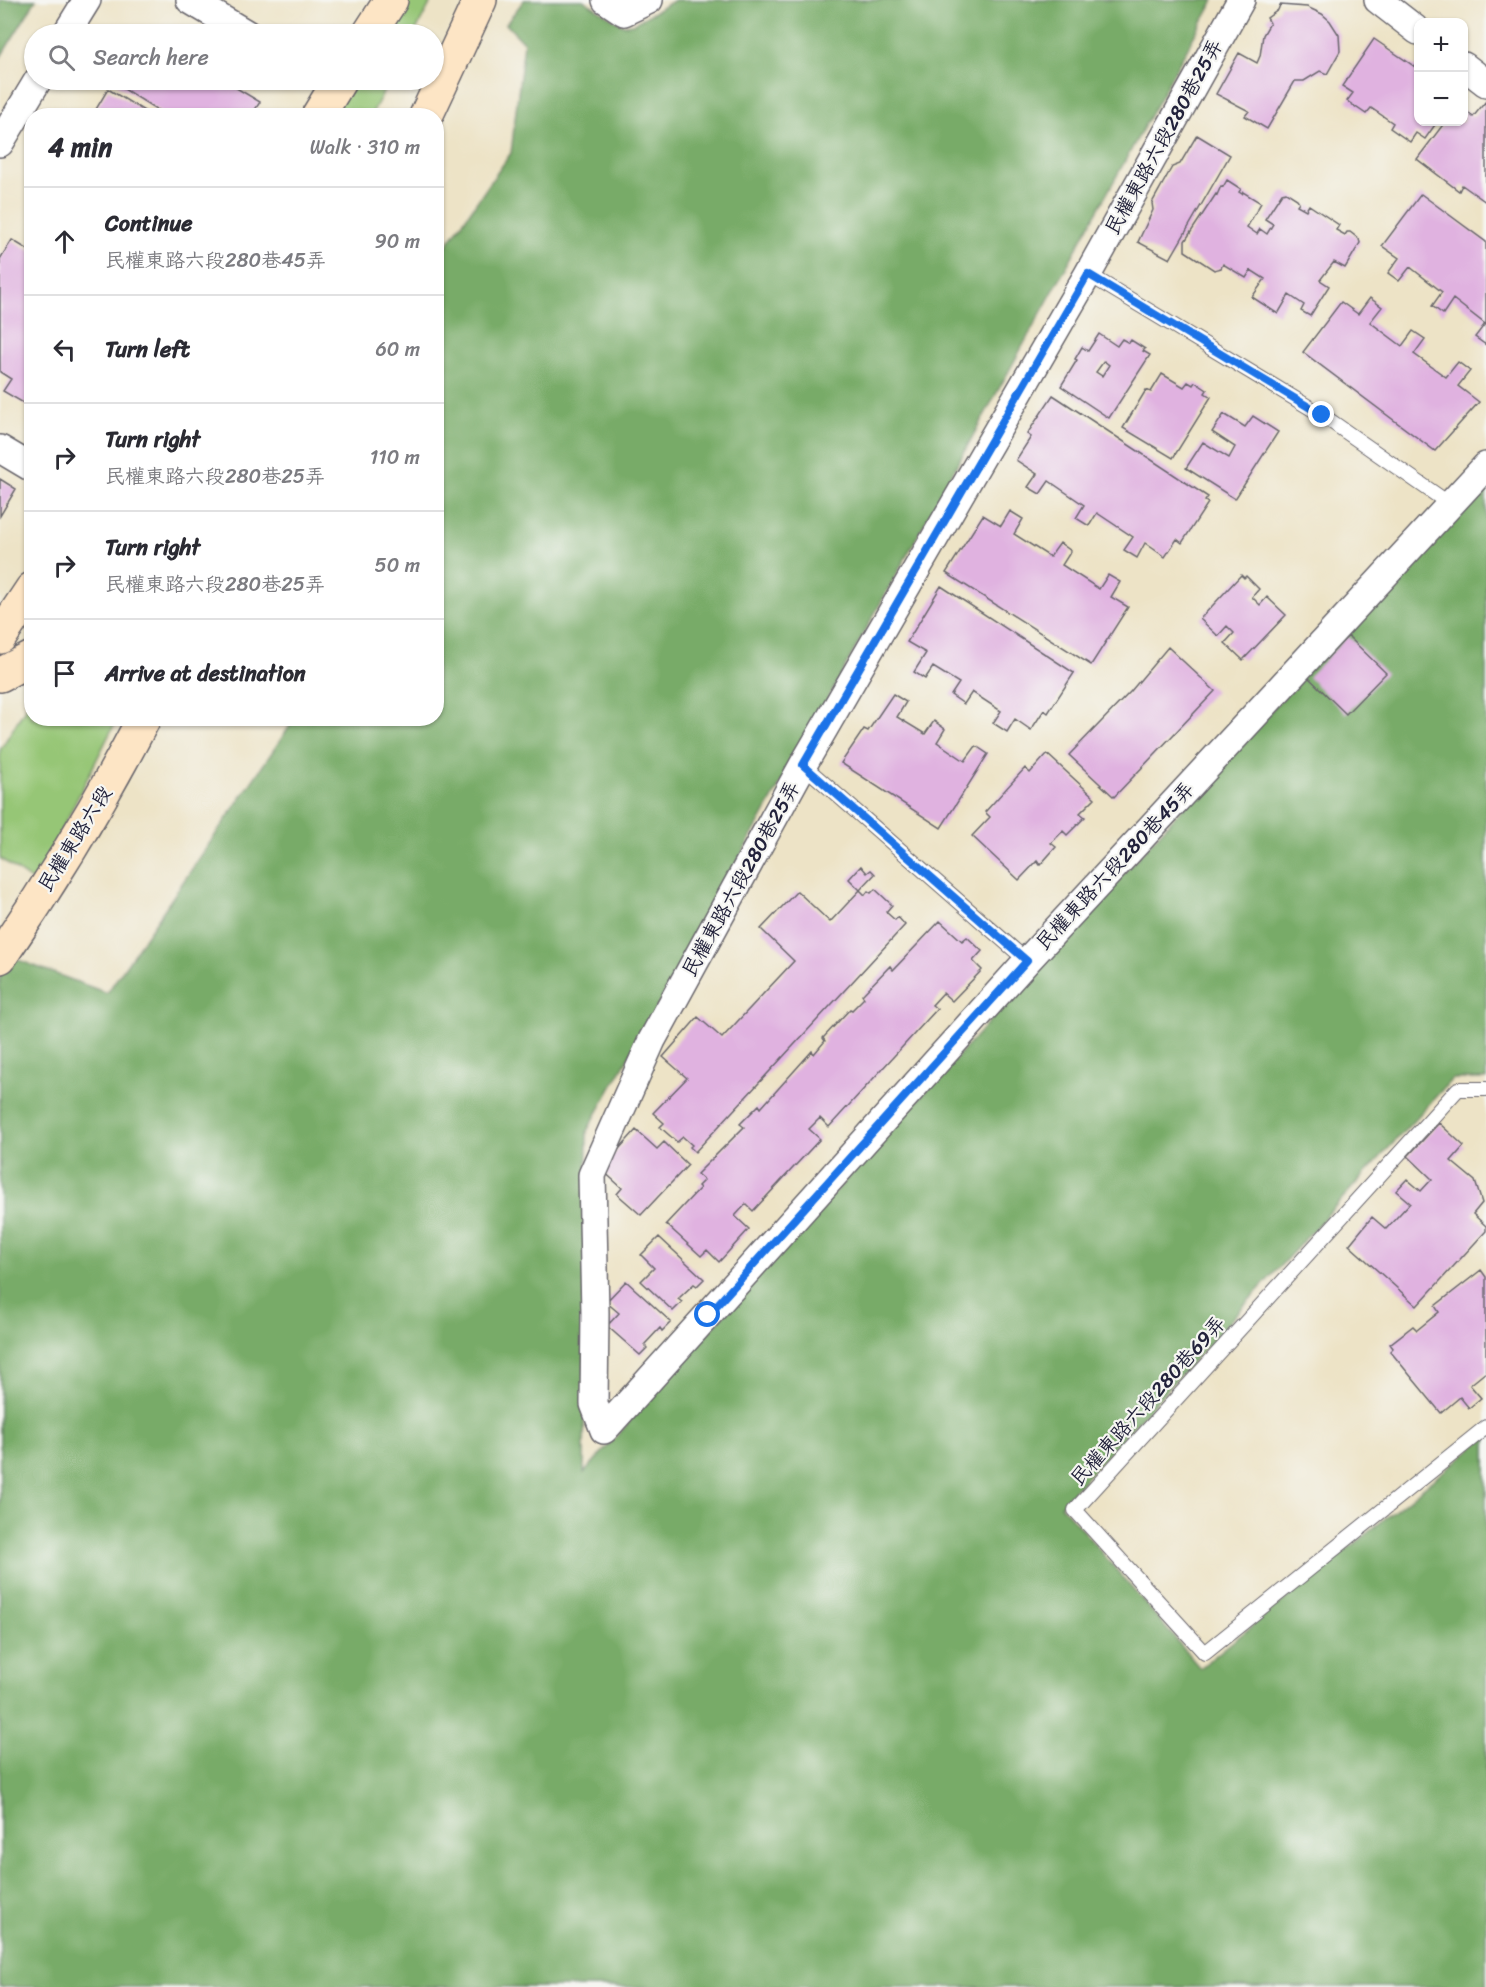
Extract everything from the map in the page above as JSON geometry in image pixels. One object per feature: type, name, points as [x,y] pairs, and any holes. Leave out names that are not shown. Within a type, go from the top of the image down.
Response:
[{"type":"main road","points":[[375,24],[391,0]]},
{"type":"main road","points":[[444,77],[480,0]]},
{"type":"main road","points":[[430,108],[438,90]]},
{"type":"main road","points":[[0,637],[24,601]]},
{"type":"main road","points":[[0,675],[24,662]]},
{"type":"main road","points":[[58,869],[61,837],[77,804],[114,744],[117,726]]},
{"type":"main road","name":"民權東路六段","points":[[0,957],[58,869],[111,782],[140,726]]},
{"type":"street","points":[[72,24],[87,0]]},
{"type":"street","points":[[190,0],[230,24]]},
{"type":"street","points":[[606,0],[624,12],[649,0]]},
{"type":"street","name":"民權東路六段280巷25弄","points":[[604,1430],[594,1404],[595,1313],[591,1175],[652,1040],[803,765],[1088,274],[1240,0]]},
{"type":"street","points":[[1378,0],[1414,27]]},
{"type":"street","points":[[1468,69],[1486,83]]},
{"type":"street","points":[[0,143],[33,90]]},
{"type":"street","points":[[0,448],[24,463]]},
{"type":"street","name":"民權東路六段280巷45弄","points":[[604,1430],[1027,961],[1486,466]]},
{"type":"lane","points":[[1088,274],[1322,415],[1451,505]]},
{"type":"lane","points":[[803,765],[1027,961]]},
{"type":"lane","name":"民權東路六段280巷69弄","points":[[1486,1089],[1458,1089],[1075,1510],[1205,1653],[1486,1427]]},
{"type":"green space","points":[[0,0],[36,0],[0,58]]},
{"type":"green space","points":[[397,0],[432,0],[419,24],[383,24]]},
{"type":"green space","points":[[524,0],[583,0],[623,25],[633,24],[675,0],[1214,0],[587,1131],[584,1473],[738,1299],[1486,473],[1486,1079],[1452,1079],[1061,1505],[1200,1668],[1486,1437],[1486,1987],[0,1987],[0,953],[107,993],[290,726],[444,726],[444,249],[511,153],[524,43],[506,24]]},
{"type":"green space","points":[[344,90],[385,90],[375,108],[334,108]]},
{"type":"green space","points":[[24,711],[24,726],[114,726],[35,883],[0,858],[0,750]]},
{"type":"building","points":[[1280,5],[1307,7],[1322,14],[1330,21],[1339,35],[1340,51],[1327,74],[1320,71],[1304,81],[1295,81],[1267,129],[1245,116],[1249,111],[1216,94],[1239,53],[1257,63],[1263,35],[1270,23],[1267,18],[1278,10]]},
{"type":"building","points":[[1374,39],[1414,66],[1414,126],[1434,126],[1425,139],[1416,133],[1410,142],[1390,128],[1393,123],[1371,108],[1366,114],[1347,101],[1353,93],[1342,86]]},
{"type":"building","points":[[107,90],[110,90],[139,108],[97,108]]},
{"type":"building","points":[[126,90],[240,90],[260,102],[256,108],[154,108]]},
{"type":"building","points":[[1486,101],[1486,202],[1462,185],[1459,191],[1417,159],[1442,126],[1468,126],[1468,113],[1473,117]]},
{"type":"building","points":[[1197,135],[1230,155],[1170,259],[1138,242],[1153,210],[1152,203],[1172,167],[1180,164]]},
{"type":"building","points":[[1227,180],[1241,189],[1239,192],[1261,203],[1247,227],[1257,234],[1260,229],[1267,234],[1273,224],[1265,219],[1282,193],[1286,192],[1297,199],[1299,202],[1297,205],[1306,210],[1309,205],[1339,225],[1336,230],[1345,235],[1350,232],[1359,239],[1360,243],[1345,268],[1334,262],[1320,280],[1329,286],[1310,316],[1301,311],[1304,305],[1289,295],[1278,314],[1252,297],[1265,279],[1251,270],[1246,278],[1223,264],[1221,268],[1214,270],[1185,251],[1185,241]]},
{"type":"building","points":[[1421,194],[1486,242],[1486,345],[1475,337],[1485,324],[1453,299],[1443,314],[1432,306],[1442,292],[1410,267],[1399,281],[1388,273],[1399,258],[1382,246]]},
{"type":"building","points":[[12,240],[24,247],[24,403],[3,391],[11,379],[0,372],[0,259]]},
{"type":"building","points":[[1370,298],[1382,307],[1370,322],[1402,346],[1413,331],[1425,339],[1414,354],[1446,377],[1458,362],[1470,371],[1458,386],[1479,402],[1435,451],[1303,352],[1341,302],[1358,314]]},
{"type":"building","points":[[1099,334],[1117,346],[1122,339],[1129,343],[1131,340],[1150,355],[1109,418],[1061,386],[1082,347],[1088,351]],"holes":[[[1104,361],[1109,365],[1102,376],[1096,372]]]},
{"type":"building","points":[[1162,374],[1184,387],[1188,382],[1193,385],[1195,382],[1207,390],[1205,393],[1211,397],[1173,458],[1123,428],[1146,390],[1151,392]]},
{"type":"building","points":[[1053,395],[1208,497],[1205,501],[1208,503],[1182,543],[1177,539],[1165,557],[1145,543],[1137,558],[1124,550],[1133,537],[1097,513],[1089,526],[1076,518],[1084,505],[1049,481],[1040,494],[1028,487],[1037,474],[1016,460],[1031,437],[1027,434]]},
{"type":"building","points":[[1224,414],[1245,427],[1253,416],[1278,432],[1235,499],[1186,468],[1203,442],[1229,458],[1235,447],[1212,432]]},
{"type":"building","points":[[0,479],[16,489],[0,516]]},
{"type":"building","points":[[1010,511],[1023,519],[1014,534],[1050,557],[1060,543],[1071,551],[1062,565],[1099,589],[1108,575],[1120,582],[1111,597],[1128,607],[1091,665],[946,573],[983,515],[1001,526]]},
{"type":"building","points":[[1241,575],[1244,578],[1246,576],[1259,589],[1252,597],[1260,605],[1267,597],[1286,615],[1243,660],[1225,643],[1234,633],[1227,626],[1218,636],[1200,619]]},
{"type":"building","points":[[941,586],[1074,673],[1048,713],[1044,710],[1031,730],[1015,719],[1007,732],[993,723],[1001,711],[972,692],[964,704],[951,695],[959,683],[933,667],[925,679],[914,672],[926,653],[907,642]]},
{"type":"building","points":[[1348,636],[1386,673],[1346,714],[1308,677]]},
{"type":"building","points":[[1168,647],[1215,691],[1114,797],[1069,755],[1131,691]]},
{"type":"building","points":[[893,694],[906,702],[897,717],[925,734],[934,721],[945,729],[937,742],[965,761],[976,746],[988,754],[941,828],[841,763],[864,729],[868,731]]},
{"type":"building","points":[[1047,754],[1095,798],[1080,813],[1085,817],[1067,835],[1063,831],[1051,843],[1056,847],[1040,865],[1037,861],[1019,880],[972,836],[990,817],[985,812],[1025,768],[1030,773]]},
{"type":"building","points":[[861,866],[867,873],[871,870],[875,874],[860,890],[849,879]]},
{"type":"building","points":[[875,889],[892,905],[886,912],[895,920],[898,917],[905,925],[695,1152],[690,1147],[692,1145],[683,1137],[677,1142],[660,1127],[664,1123],[653,1113],[687,1078],[663,1057],[698,1017],[722,1038],[794,961],[761,929],[797,891],[830,922],[860,890],[865,895],[868,891],[871,893]]},
{"type":"building","points":[[940,921],[962,941],[967,937],[982,951],[973,961],[982,970],[952,1001],[943,993],[932,1005],[937,1009],[829,1127],[820,1118],[809,1129],[820,1139],[753,1211],[746,1204],[735,1216],[749,1229],[719,1262],[707,1250],[701,1256],[666,1224],[700,1188],[698,1186],[704,1180],[697,1174],[744,1127],[740,1124],[759,1105],[761,1108],[812,1051],[814,1054],[825,1041],[823,1038],[850,1009],[852,1010],[864,998],[862,995],[890,966],[893,970]]},
{"type":"building","points":[[1439,1123],[1464,1146],[1451,1161],[1475,1181],[1482,1203],[1473,1214],[1486,1226],[1486,1231],[1417,1306],[1349,1245],[1372,1217],[1386,1229],[1410,1203],[1396,1191],[1407,1179],[1421,1191],[1432,1179],[1408,1156]]},
{"type":"building","points":[[636,1130],[657,1149],[664,1142],[688,1165],[641,1215],[617,1194],[622,1188],[601,1169]]},
{"type":"building","points":[[659,1237],[704,1279],[697,1286],[694,1284],[678,1299],[682,1302],[673,1311],[641,1281],[654,1268],[641,1255]]},
{"type":"building","points":[[1481,1270],[1486,1277],[1486,1372],[1470,1385],[1481,1398],[1469,1408],[1460,1397],[1441,1413],[1390,1351],[1393,1348],[1390,1344],[1413,1326],[1417,1330],[1439,1312],[1435,1306]]},
{"type":"building","points":[[626,1281],[671,1322],[662,1331],[660,1328],[644,1345],[647,1348],[640,1355],[607,1326],[619,1313],[606,1302]]},
{"type":"route","points":[[708,1315],[1027,961],[803,765],[1088,274],[1322,415]]}]
